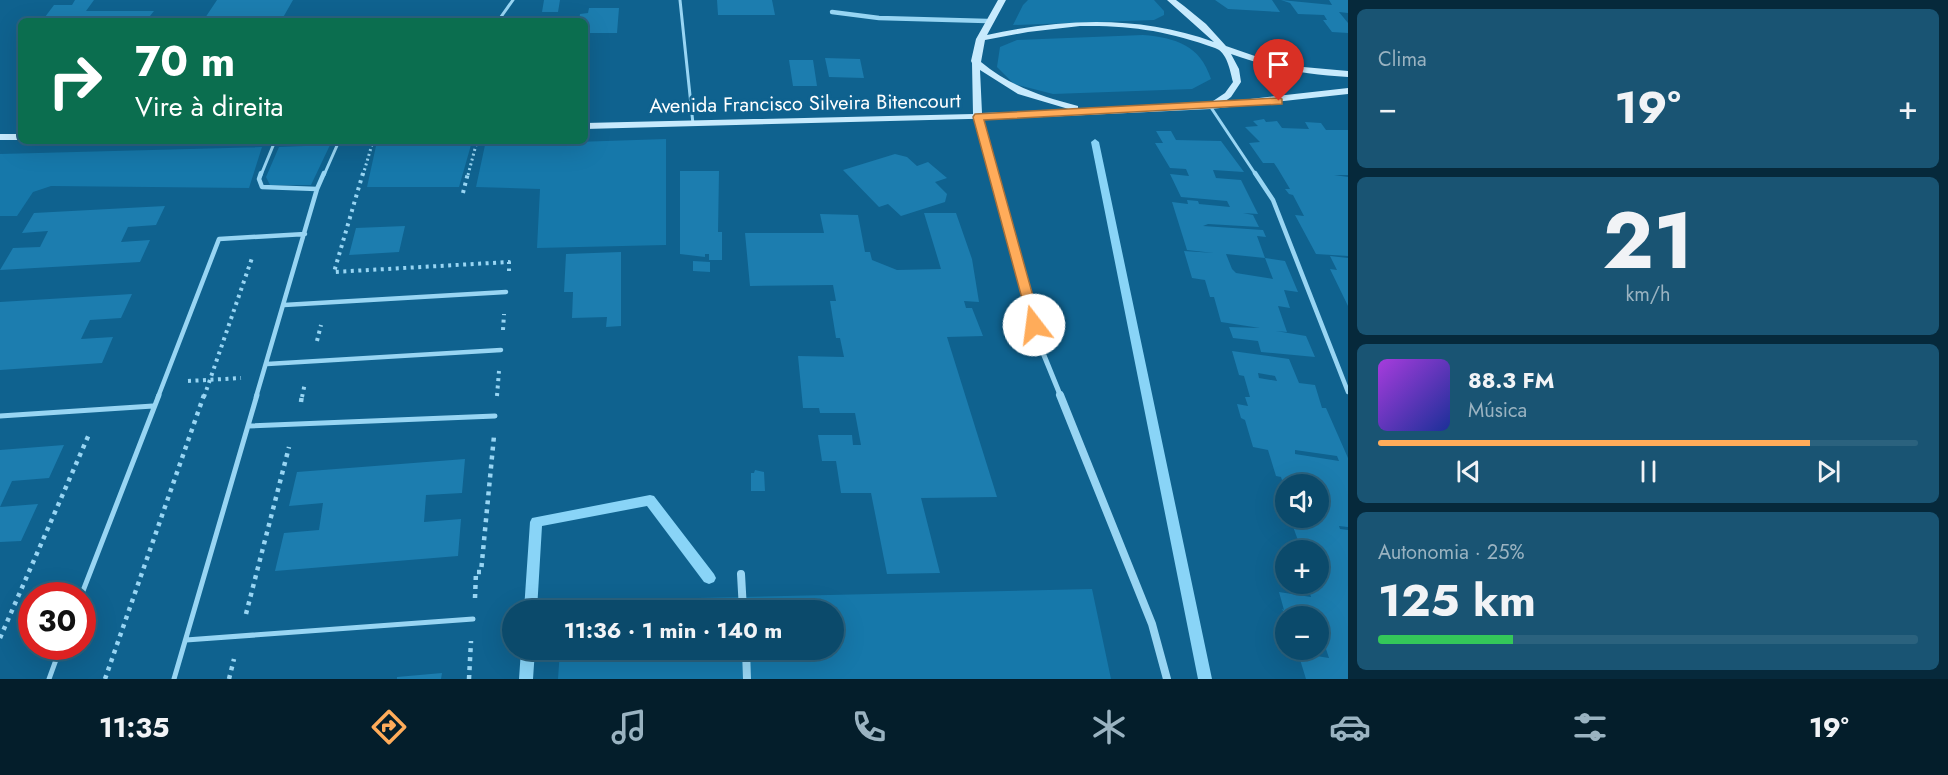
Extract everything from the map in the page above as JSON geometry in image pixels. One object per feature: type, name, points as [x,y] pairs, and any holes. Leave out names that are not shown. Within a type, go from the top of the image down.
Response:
[{"type":"main road","points":[[978,117],[975,61],[987,21],[1002,0]]},
{"type":"main road","points":[[1171,0],[1224,48],[1235,66],[1237,82],[1228,95],[1210,106]]},
{"type":"main road","points":[[980,39],[1018,29],[1107,25],[1148,27],[1178,32],[1280,67],[1306,72],[1348,74]]},
{"type":"main road","points":[[975,61],[995,78],[1017,91],[1048,102],[1094,112]]},
{"type":"main road","name":"Avenida Francisco Silveira Bitencourt","points":[[588,126],[978,117],[1094,112],[1279,101],[1348,91]]},
{"type":"main road","points":[[0,137],[18,137]]},
{"type":"street","points":[[832,12],[879,18],[987,21]]},
{"type":"street","points":[[978,117],[1041,348],[1152,624],[1167,679]]},
{"type":"street","points":[[741,574],[742,600]]},
{"type":"street","points":[[746,660],[747,679]]},
{"type":"lane","points":[[500,18],[513,0]]},
{"type":"lane","points":[[680,0],[693,124]]},
{"type":"lane","points":[[1210,106],[1273,200],[1348,392]]},
{"type":"lane","points":[[274,144],[259,178],[262,187],[317,189]]},
{"type":"lane","points":[[174,679],[317,189],[338,144]]},
{"type":"lane","points":[[86,582],[219,239],[305,234]]},
{"type":"lane","points":[[284,305],[506,292]]},
{"type":"lane","points":[[267,364],[501,350]]},
{"type":"lane","points":[[0,416],[153,406]]},
{"type":"lane","points":[[248,426],[495,416]]},
{"type":"lane","points":[[186,640],[473,619]]},
{"type":"lane","points":[[49,679],[56,660]]},
{"type":"path","points":[[463,193],[476,144]]},
{"type":"path","points":[[105,679],[259,237]]},
{"type":"path","points":[[229,679],[334,272]]},
{"type":"shaded area","points":[[1028,0],[1154,0],[1164,11],[1164,15],[1154,20],[1013,25]]},
{"type":"shaded area","points":[[1143,35],[1166,38],[1185,45],[1200,58],[1211,79],[1192,89],[1053,94],[1014,84],[997,67],[1000,47],[1017,40]]},
{"type":"shaded area","points":[[666,139],[666,245],[537,248],[540,189],[476,187],[485,145],[588,144],[588,142]]},
{"type":"shaded area","points":[[330,145],[311,185],[270,185],[266,177],[279,147]]},
{"type":"shaded area","points":[[471,145],[459,187],[367,187],[376,146]]},
{"type":"shaded area","points":[[262,147],[249,188],[51,186],[33,192],[17,216],[0,216],[0,154]]},
{"type":"shaded area","points":[[1092,589],[1111,679],[558,679],[559,660],[844,660],[844,600],[607,600]]},
{"type":"building","points":[[75,0],[94,0],[86,11],[154,11],[148,18],[44,18],[54,5],[72,5]]},
{"type":"building","points":[[217,0],[293,0],[283,18],[205,18]]},
{"type":"building","points":[[544,0],[560,0],[558,12],[542,12]]},
{"type":"building","points":[[717,0],[772,0],[775,15],[718,15]]},
{"type":"building","points":[[1215,0],[1272,0],[1280,12],[1228,9]]},
{"type":"building","points":[[1281,0],[1332,5],[1329,0],[1348,0],[1348,13],[1339,12],[1348,23],[1348,33],[1332,32],[1323,20],[1327,20],[1324,15],[1298,14],[1290,3]]},
{"type":"building","points":[[589,8],[619,8],[617,33],[588,33],[588,18],[579,18],[580,14],[588,13]]},
{"type":"building","points":[[825,58],[860,59],[864,78],[829,77]]},
{"type":"building","points":[[789,60],[813,60],[817,86],[793,86]]},
{"type":"building","points":[[1264,119],[1266,122],[1277,121],[1282,128],[1309,129],[1305,122],[1321,123],[1326,130],[1348,130],[1348,175],[1334,175],[1348,177],[1348,256],[1316,254],[1295,215],[1304,216],[1293,195],[1285,189],[1290,189],[1278,169],[1274,163],[1263,163],[1249,143],[1260,142],[1245,127],[1258,126],[1253,121]]},
{"type":"building","points":[[1156,131],[1171,131],[1176,140],[1221,141],[1244,172],[1213,170],[1216,178],[1241,180],[1258,214],[1243,213],[1253,215],[1259,227],[1208,224],[1203,226],[1263,230],[1266,237],[1257,236],[1265,258],[1285,261],[1298,292],[1284,290],[1290,308],[1278,306],[1287,332],[1276,331],[1306,336],[1315,357],[1261,352],[1258,341],[1233,338],[1229,327],[1260,328],[1221,322],[1214,297],[1210,297],[1205,280],[1192,278],[1184,251],[1214,253],[1187,250],[1172,202],[1188,204],[1187,200],[1198,201],[1199,204],[1230,207],[1227,201],[1181,197],[1170,174],[1189,176],[1186,169],[1170,168],[1155,143],[1163,143]],"holes":[[[1226,254],[1265,258],[1273,279],[1236,273]]]},
{"type":"building","points":[[895,154],[907,157],[917,166],[928,162],[947,178],[935,182],[947,194],[945,202],[901,216],[888,204],[879,207],[843,170]]},
{"type":"building","points":[[680,171],[719,171],[718,232],[722,232],[722,260],[709,260],[709,254],[705,254],[705,257],[680,254]]},
{"type":"building","points":[[165,206],[156,225],[128,227],[121,242],[150,240],[140,262],[0,270],[13,248],[40,247],[48,231],[22,233],[34,213]]},
{"type":"building","points":[[924,213],[956,213],[972,259],[979,302],[964,301],[966,308],[972,308],[983,336],[947,337],[997,497],[921,498],[940,573],[887,574],[871,493],[841,493],[836,461],[822,461],[818,435],[852,435],[853,445],[861,445],[855,413],[820,413],[819,408],[803,408],[798,356],[844,357],[840,338],[836,338],[830,301],[836,301],[833,285],[750,286],[745,233],[824,233],[820,214],[858,215],[865,252],[870,252],[872,260],[897,270],[941,269]]},
{"type":"building","points":[[405,226],[399,252],[349,255],[356,228]]},
{"type":"building","points":[[621,252],[621,326],[606,327],[607,317],[572,318],[573,292],[564,292],[566,254]]},
{"type":"building","points":[[1330,256],[1348,258],[1348,306],[1330,269],[1337,270]]},
{"type":"building","points":[[693,261],[710,262],[710,272],[693,271]]},
{"type":"building","points":[[132,294],[121,318],[90,320],[81,339],[113,337],[102,363],[0,370],[0,302]]},
{"type":"building","points":[[1232,351],[1289,359],[1299,383],[1315,385],[1322,408],[1326,408],[1348,458],[1348,527],[1339,526],[1340,529],[1348,530],[1348,679],[1306,679],[1300,660],[1329,660],[1329,606],[1283,606],[1280,594],[1311,597],[1310,594],[1329,594],[1329,540],[1298,540],[1294,528],[1329,528],[1329,474],[1275,474],[1268,450],[1253,447],[1245,420],[1241,418],[1237,404],[1248,406],[1245,397],[1250,397],[1244,376],[1239,375]],"holes":[[[1258,373],[1275,376],[1277,381],[1259,378]],[[1295,450],[1337,456],[1339,461],[1295,454]]]},
{"type":"building","points":[[64,445],[49,478],[12,481],[0,507],[0,450]]},
{"type":"building","points":[[465,459],[462,493],[426,495],[424,522],[461,519],[458,556],[275,571],[284,533],[319,530],[323,503],[289,506],[297,472]]},
{"type":"building","points":[[755,470],[764,472],[765,491],[751,491],[751,473]]},
{"type":"building","points":[[38,504],[21,541],[0,542],[0,507]]},
{"type":"building","points":[[442,673],[441,679],[397,679],[397,677]]},
{"type":"waterway","points":[[1095,142],[1205,679]]},
{"type":"waterway","points":[[531,600],[536,522],[650,500],[709,578]]},
{"type":"waterway","points":[[526,679],[527,660]]},
{"type":"route","points":[[1034,325],[978,117],[1279,101]]}]
